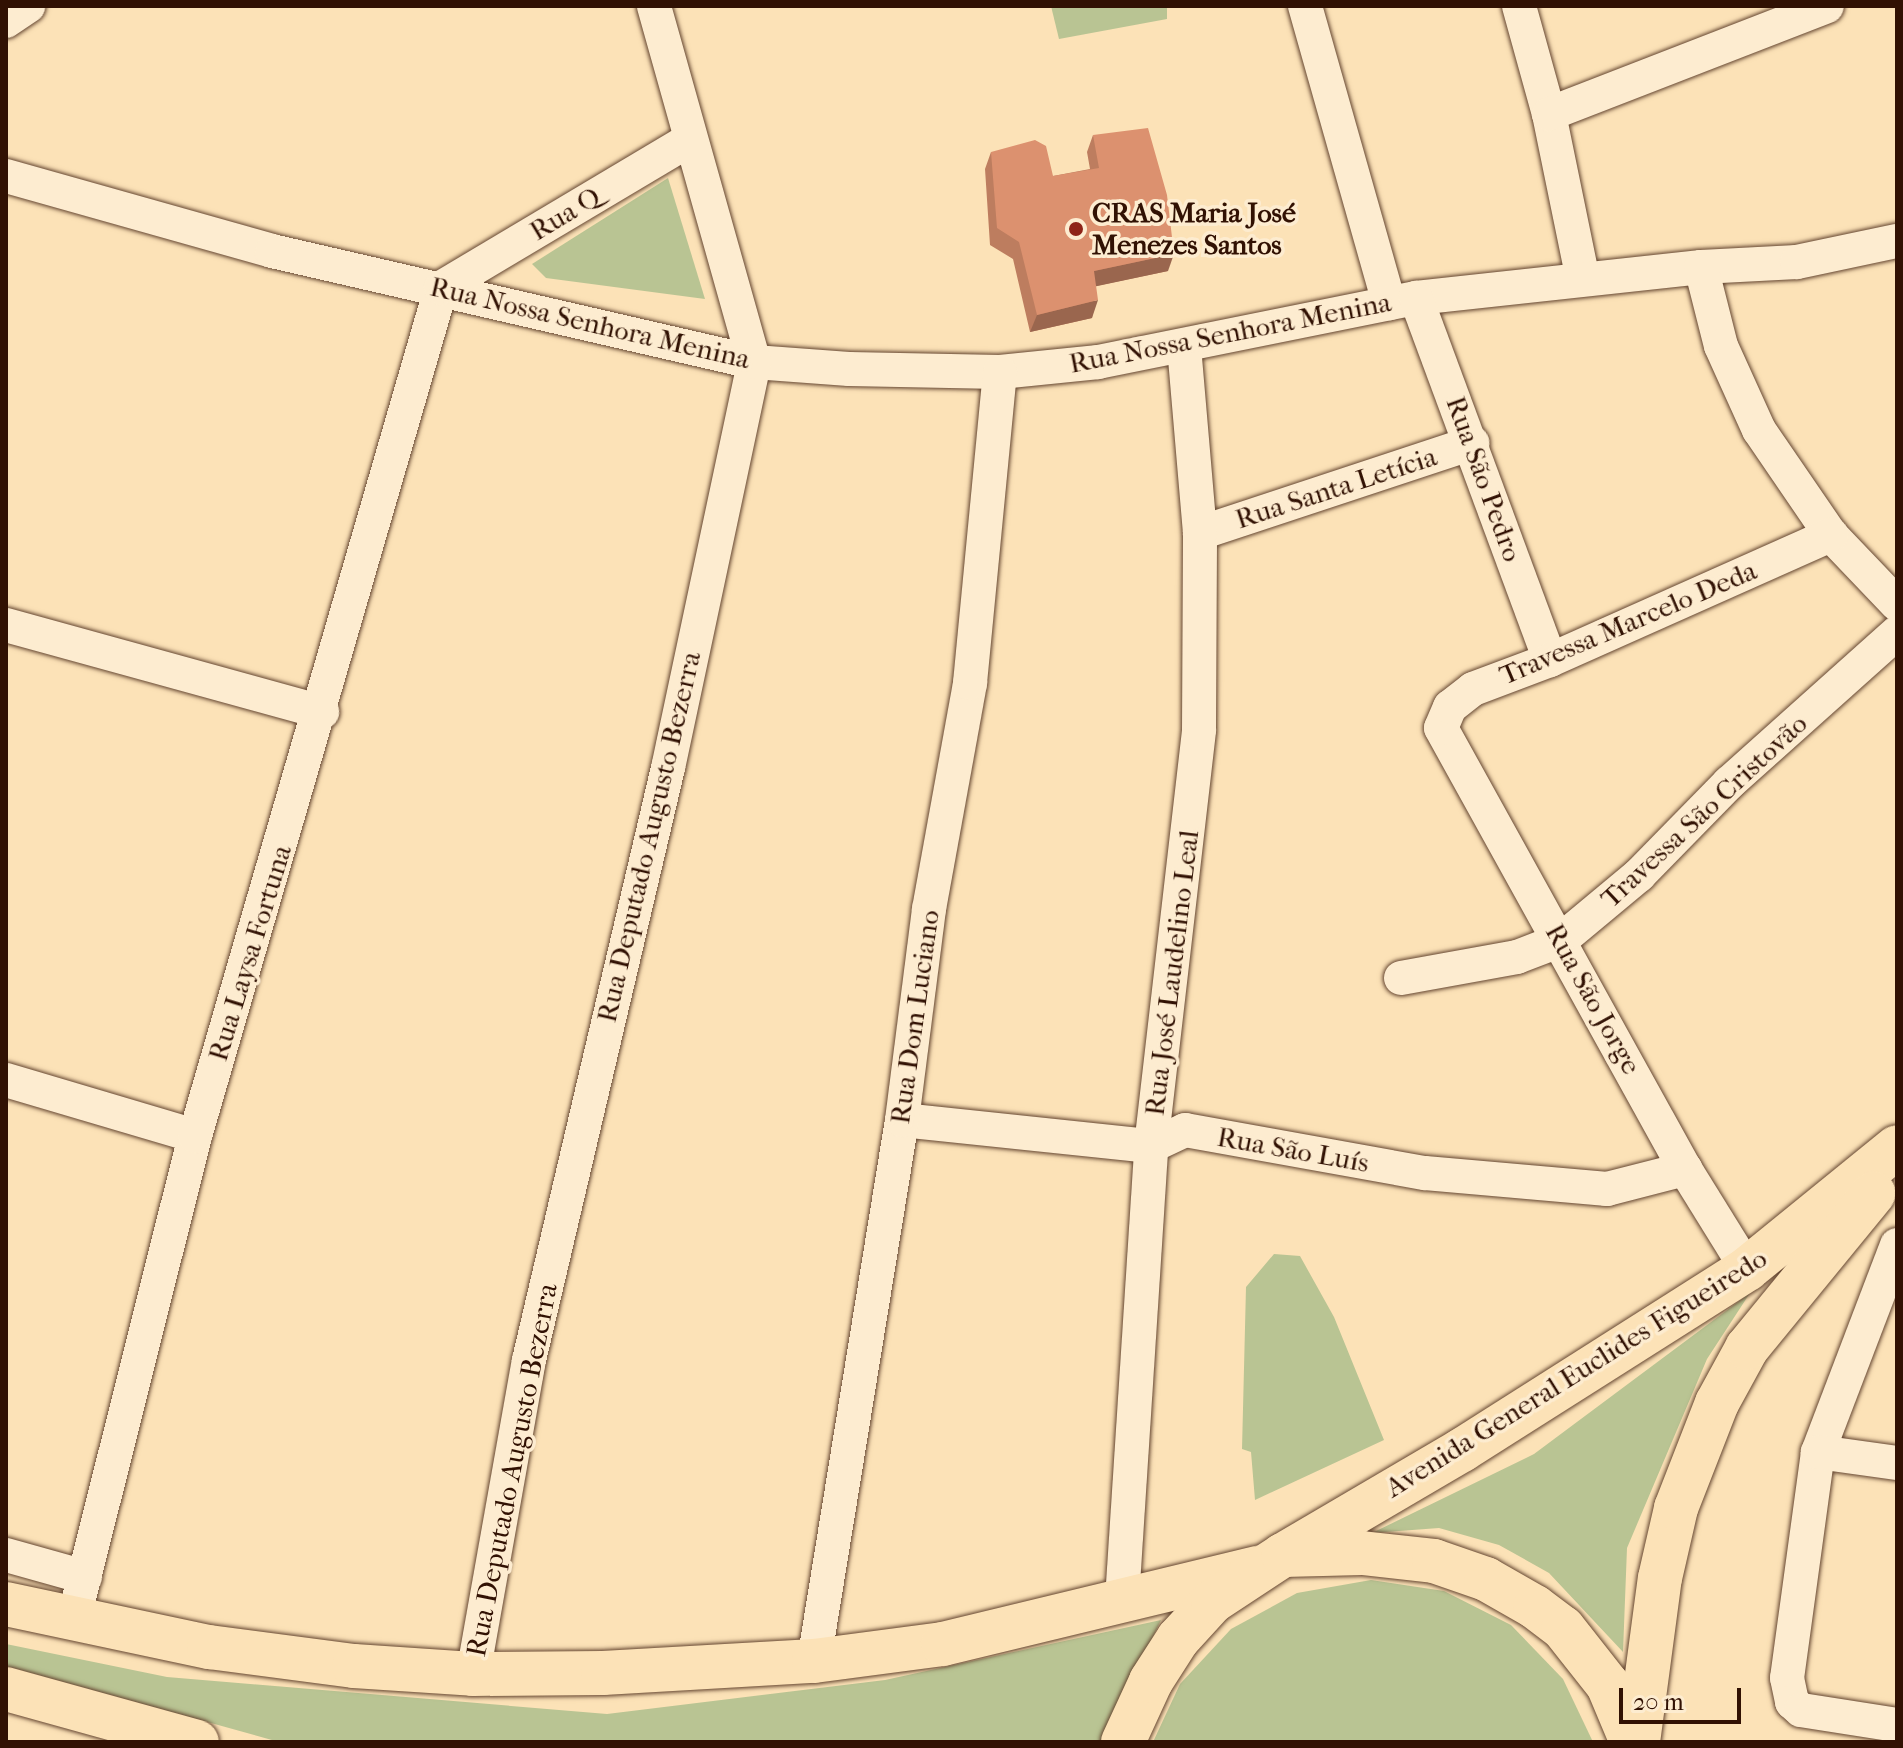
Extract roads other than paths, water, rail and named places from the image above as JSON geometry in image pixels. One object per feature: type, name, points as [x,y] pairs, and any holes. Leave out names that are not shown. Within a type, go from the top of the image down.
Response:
[{"type":"main road","name":"Avenida General Euclides Figueiredo","points":[[6,1604],[73,1622],[354,1666],[473,1674],[677,1671],[814,1661],[943,1644],[1271,1561],[1462,1450],[1747,1269],[1897,1147]]},
{"type":"main road","name":"Avenida General Euclides Figueiredo","points":[[1635,1742],[1660,1578],[1676,1508],[1717,1403],[1747,1348],[1897,1166]]},
{"type":"main road","points":[[1123,1742],[1151,1681],[1178,1639],[1213,1601],[1271,1561],[1362,1553],[1434,1561],[1486,1579],[1563,1628],[1608,1685],[1635,1742]]},
{"type":"main road","points":[[6,1689],[197,1742]]},
{"type":"street","points":[[6,21],[28,6]]},
{"type":"street","name":"Rua Deputado Augusto Bezerra","points":[[473,1674],[529,1360],[668,768],[754,362],[689,140],[654,6]]},
{"type":"street","name":"Rua São Pedro","points":[[1305,6],[1402,300],[1472,443],[1550,660]]},
{"type":"street","points":[[1519,6],[1549,114],[1583,279]]},
{"type":"street","points":[[1549,114],[1827,6]]},
{"type":"street","name":"Rua Q","points":[[441,288],[689,140]]},
{"type":"street","name":"Rua Nossa Senhora Menina","points":[[6,176],[272,251],[754,362],[1000,372],[1184,347],[1402,300],[1701,267],[1797,262],[1897,241]]},
{"type":"street","points":[[1701,267],[1735,380],[1759,430],[1831,535],[1897,604]]},
{"type":"street","name":"Rua Laysa Fortuna","points":[[73,1622],[195,1136],[322,712],[441,288]]},
{"type":"street","name":"Rua José Laudelino Leal","points":[[1122,1600],[1151,1146],[1199,730],[1200,533],[1184,347]]},
{"type":"street","name":"Rua Dom Luciano","points":[[814,1661],[902,1120],[929,909],[970,683],[1000,372]]},
{"type":"street","name":"Rua Santa Letícia","points":[[1200,533],[1472,443]]},
{"type":"street","name":"Travessa Marcelo Deda","points":[[1441,728],[1450,707],[1473,689],[1550,660],[1831,535]]},
{"type":"street","points":[[6,625],[322,712]]},
{"type":"street","name":"Travessa São Cristovão","points":[[1401,978],[1517,957],[1561,940],[1639,875],[1729,783],[1897,633]]},
{"type":"street","name":"Rua São Jorge","points":[[1441,728],[1685,1169],[1747,1269]]},
{"type":"street","points":[[6,1080],[195,1136]]},
{"type":"street","name":"Rua São Luís","points":[[902,1120],[1151,1146],[1185,1130],[1425,1173],[1607,1189],[1685,1169]]},
{"type":"street","points":[[1897,1245],[1818,1452],[1787,1654],[1789,1694],[1801,1710],[1897,1725]]},
{"type":"street","points":[[1818,1452],[1897,1463]]},
{"type":"street","points":[[6,1555],[85,1577]]},
{"type":"place","name":"CRAS Maria José Menezes Santos","points":[[1076,229]]}]
